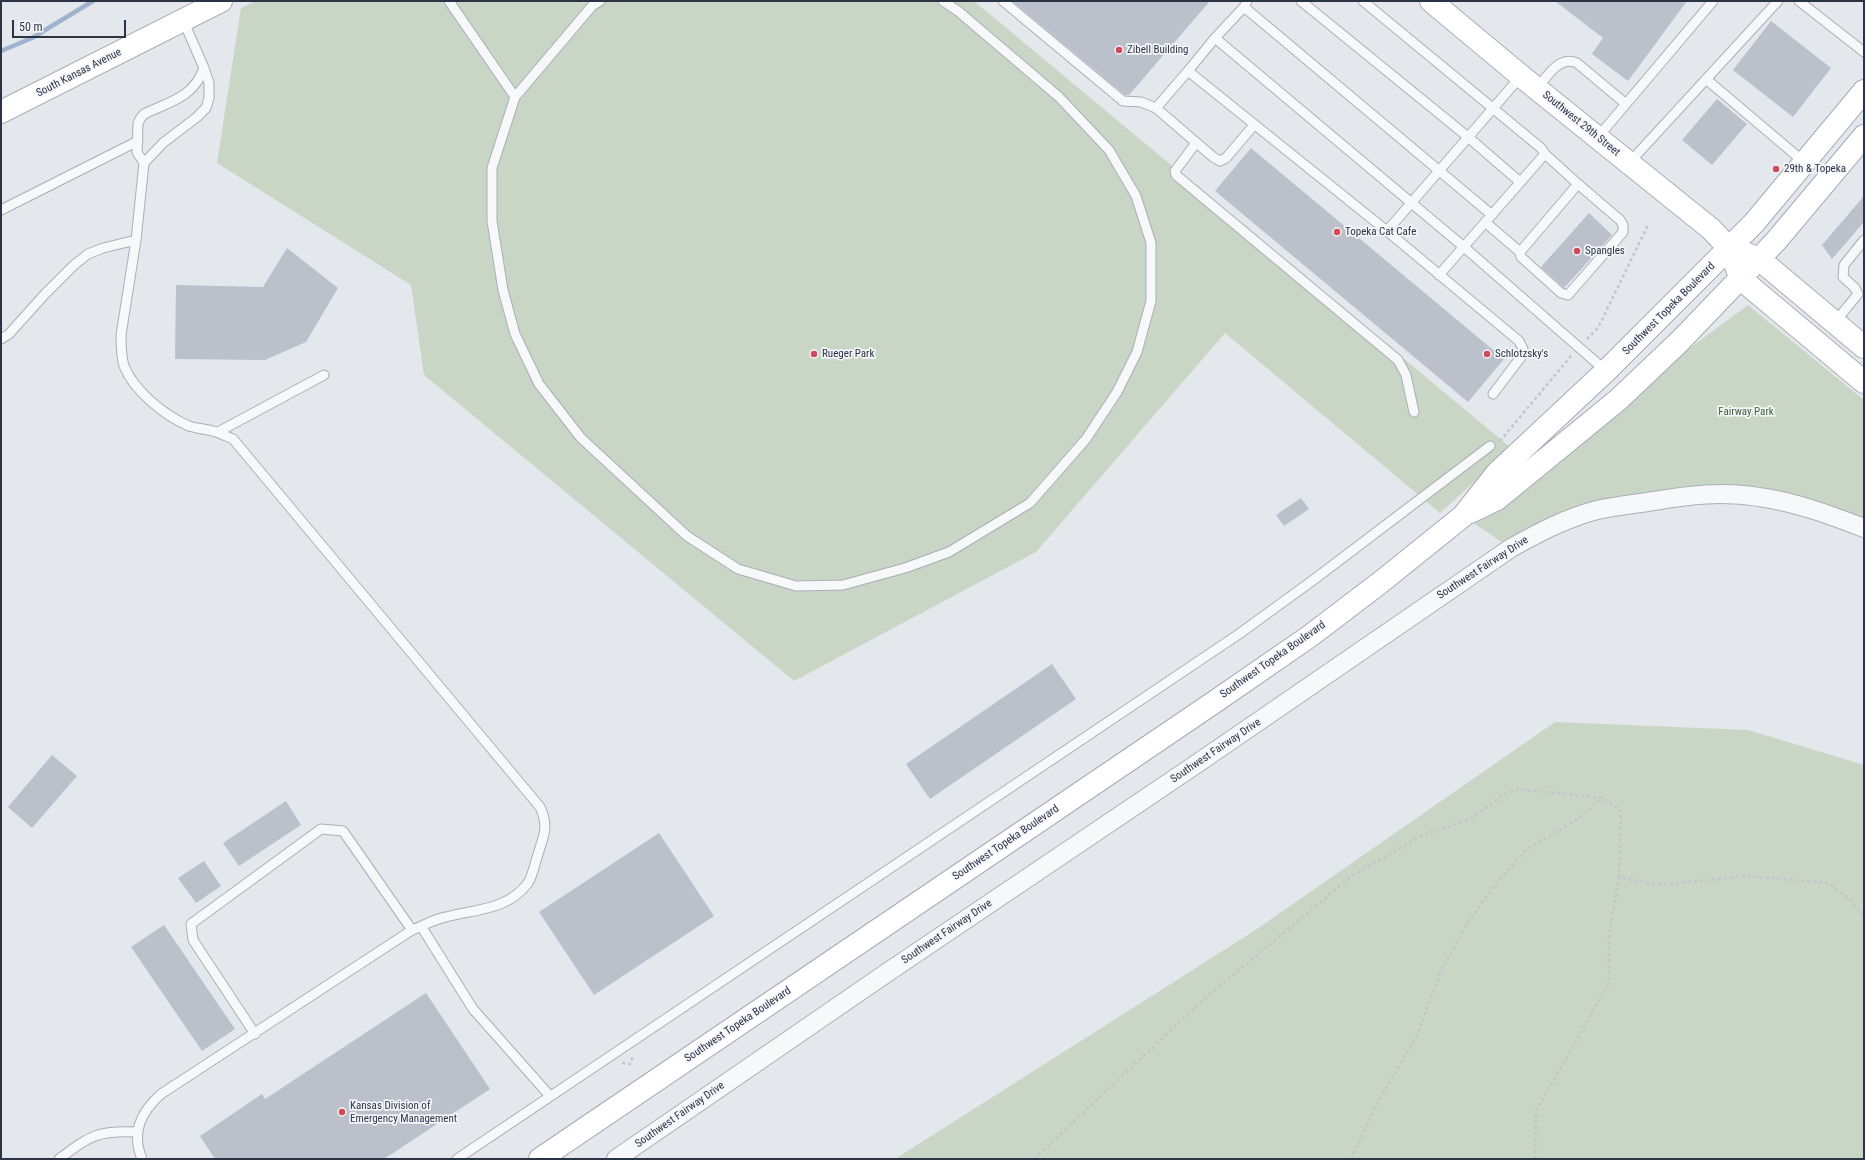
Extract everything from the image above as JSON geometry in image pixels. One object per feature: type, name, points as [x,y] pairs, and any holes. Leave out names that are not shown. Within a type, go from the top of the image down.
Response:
[{"type":"main road","name":"South Kansas Avenue","points":[[1,112],[221,1]]},
{"type":"main road","name":"Southwest 29th Street","points":[[1438,3],[1529,82],[1711,228],[1729,248],[1741,279],[1864,382]]},
{"type":"main road","name":"Southwest Topeka Boulevard","points":[[540,1159],[1310,636],[1381,582],[1463,516],[1497,473],[1606,371],[1754,223],[1864,91]]},
{"type":"main road","name":"Southwest Topeka Boulevard","points":[[1463,516],[1498,499],[1641,379],[1741,279],[1864,136]]},
{"type":"main road","name":"Southwest 29th Street","points":[[1729,248],[1759,259],[1864,347]]},
{"type":"street","name":"Southwest Fairway Drive","points":[[616,1159],[1511,548],[1539,532],[1597,510],[1690,495],[1724,493],[1760,497],[1797,505],[1833,516],[1864,528]]},
{"type":"lane","points":[[449,1],[515,97]]},
{"type":"lane","points":[[600,1],[592,6],[554,48],[515,97],[492,168],[492,221],[503,290],[515,334],[539,384],[581,438],[687,536],[738,569],[796,586],[843,585],[905,568],[949,552],[1030,503],[1086,438],[1118,392],[1137,352],[1151,301],[1151,243],[1136,196],[1109,150],[1058,97],[958,11],[943,1]]},
{"type":"lane","points":[[1003,1],[1123,101],[1141,102],[1156,108],[1196,143],[1220,161],[1226,158],[1254,124]]},
{"type":"lane","points":[[1301,1],[1468,137],[1520,182]]},
{"type":"lane","points":[[1363,1],[1540,148],[1578,184],[1620,220],[1623,232],[1568,295],[1562,293],[1556,288],[1521,257],[1520,252],[1485,222]]},
{"type":"lane","points":[[1598,137],[1713,1]]},
{"type":"lane","points":[[1629,163],[1778,1]]},
{"type":"lane","points":[[1799,1],[1864,52]]},
{"type":"lane","points":[[1156,108],[1245,4],[1492,215]]},
{"type":"lane","points":[[144,163],[163,143],[197,117],[206,108],[210,98],[209,83],[204,68],[183,20]]},
{"type":"lane","points":[[1215,38],[1464,246],[1606,371]]},
{"type":"lane","points":[[1387,231],[1493,108],[1529,82],[1561,62],[1570,60],[1577,64],[1626,104]]},
{"type":"lane","points":[[142,1159],[139,1151],[137,1132],[143,1114],[150,1104],[162,1094],[416,928],[444,917],[497,906],[521,891],[529,881],[545,830],[545,818],[540,807],[233,439],[218,432],[190,426],[173,418],[151,402],[132,380],[124,366],[121,349],[121,335],[136,240],[144,163],[138,152],[140,119],[144,114],[193,90],[200,80],[204,68]]},
{"type":"lane","points":[[1188,71],[1387,231],[1519,341],[1523,348],[1522,357],[1493,394]]},
{"type":"lane","points":[[1706,79],[1804,162]]},
{"type":"lane","points":[[1,210],[138,141]]},
{"type":"lane","points":[[1196,143],[1175,171],[1176,175],[1398,360],[1406,375],[1414,412]]},
{"type":"lane","points":[[1439,275],[1545,154]]},
{"type":"lane","points":[[1520,252],[1578,184]]},
{"type":"lane","points":[[1,340],[9,334],[74,265],[88,254],[103,248],[136,240]]},
{"type":"lane","points":[[1835,322],[1858,294],[1855,288],[1843,277],[1844,266],[1864,240]]},
{"type":"lane","points":[[218,432],[324,375]]},
{"type":"lane","points":[[457,1159],[1239,634],[1316,578],[1490,446]]},
{"type":"lane","points":[[255,1034],[193,940],[191,924],[321,829],[343,831],[416,928],[473,1009],[550,1096]]},
{"type":"lane","points":[[59,1159],[82,1141],[98,1134],[113,1131],[137,1132]]},
{"type":"path","points":[[1034,1159],[1202,1001],[1352,876],[1422,836],[1472,818],[1503,795],[1518,790],[1603,798],[1622,811],[1619,877],[1609,935],[1609,983],[1536,1111],[1535,1159]]},
{"type":"path","points":[[1351,1159],[1374,1110],[1418,1033],[1441,971],[1467,924],[1494,886],[1527,849],[1576,820],[1603,798]]},
{"type":"path","points":[[1619,877],[1661,885],[1745,876],[1829,883],[1850,899],[1864,917]]},
{"type":"green space","name":"Rueger Park","points":[[255,1],[974,1],[1511,448],[1440,513],[1225,333],[1036,552],[794,681],[424,375],[411,285],[217,163],[241,8]]},
{"type":"green space","name":"Fairway Park","points":[[1748,305],[1864,400],[1864,531],[1724,493],[1597,510],[1511,548],[1463,516]]},
{"type":"green space","points":[[1555,722],[1748,730],[1864,765],[1864,1159],[895,1159],[1254,931]]},
{"type":"building","name":"Zibell Building","points":[[1012,1],[1210,1],[1129,95],[1125,95]]},
{"type":"building","points":[[1555,1],[1687,1],[1628,81],[1592,54],[1603,38]]},
{"type":"building","points":[[1771,21],[1831,68],[1793,117],[1733,70]]},
{"type":"building","points":[[1717,99],[1747,124],[1712,165],[1682,140]]},
{"type":"building","points":[[1251,148],[1504,359],[1468,402],[1215,191]]},
{"type":"building","points":[[1864,196],[1864,222],[1832,259],[1822,245]]},
{"type":"building","name":"Spangles","points":[[1589,213],[1612,235],[1564,288],[1541,267]]},
{"type":"building","points":[[287,248],[338,288],[306,342],[265,360],[175,359],[176,285],[263,287]]},
{"type":"building","points":[[1301,498],[1309,509],[1284,526],[1276,515]]},
{"type":"building","points":[[1052,664],[1076,699],[930,799],[906,764]]},
{"type":"building","points":[[52,755],[77,776],[32,828],[8,807]]},
{"type":"building","points":[[286,801],[301,825],[239,866],[223,843]]},
{"type":"building","points":[[659,833],[714,916],[594,995],[539,912]]},
{"type":"building","points":[[204,861],[221,886],[196,903],[178,878]]},
{"type":"building","points":[[164,925],[235,1029],[202,1051],[131,947]]},
{"type":"building","points":[[426,993],[490,1089],[384,1159],[215,1159],[200,1136],[262,1094],[265,1099]]},
{"type":"waterway","points":[[1,51],[32,38],[93,1]]},
{"type":"place","name":"Zibell Building","points":[[1119,50]]},
{"type":"place","name":"29th & Topeka","points":[[1776,169]]},
{"type":"place","name":"Topeka Cat Cafe","points":[[1337,232]]},
{"type":"place","name":"Spangles","points":[[1577,251]]},
{"type":"place","name":"Rueger Park","points":[[814,354]]},
{"type":"place","name":"Schlotzsky's","points":[[1487,354]]},
{"type":"place","name":"Kansas Division of Emergency Management","points":[[342,1112]]}]
